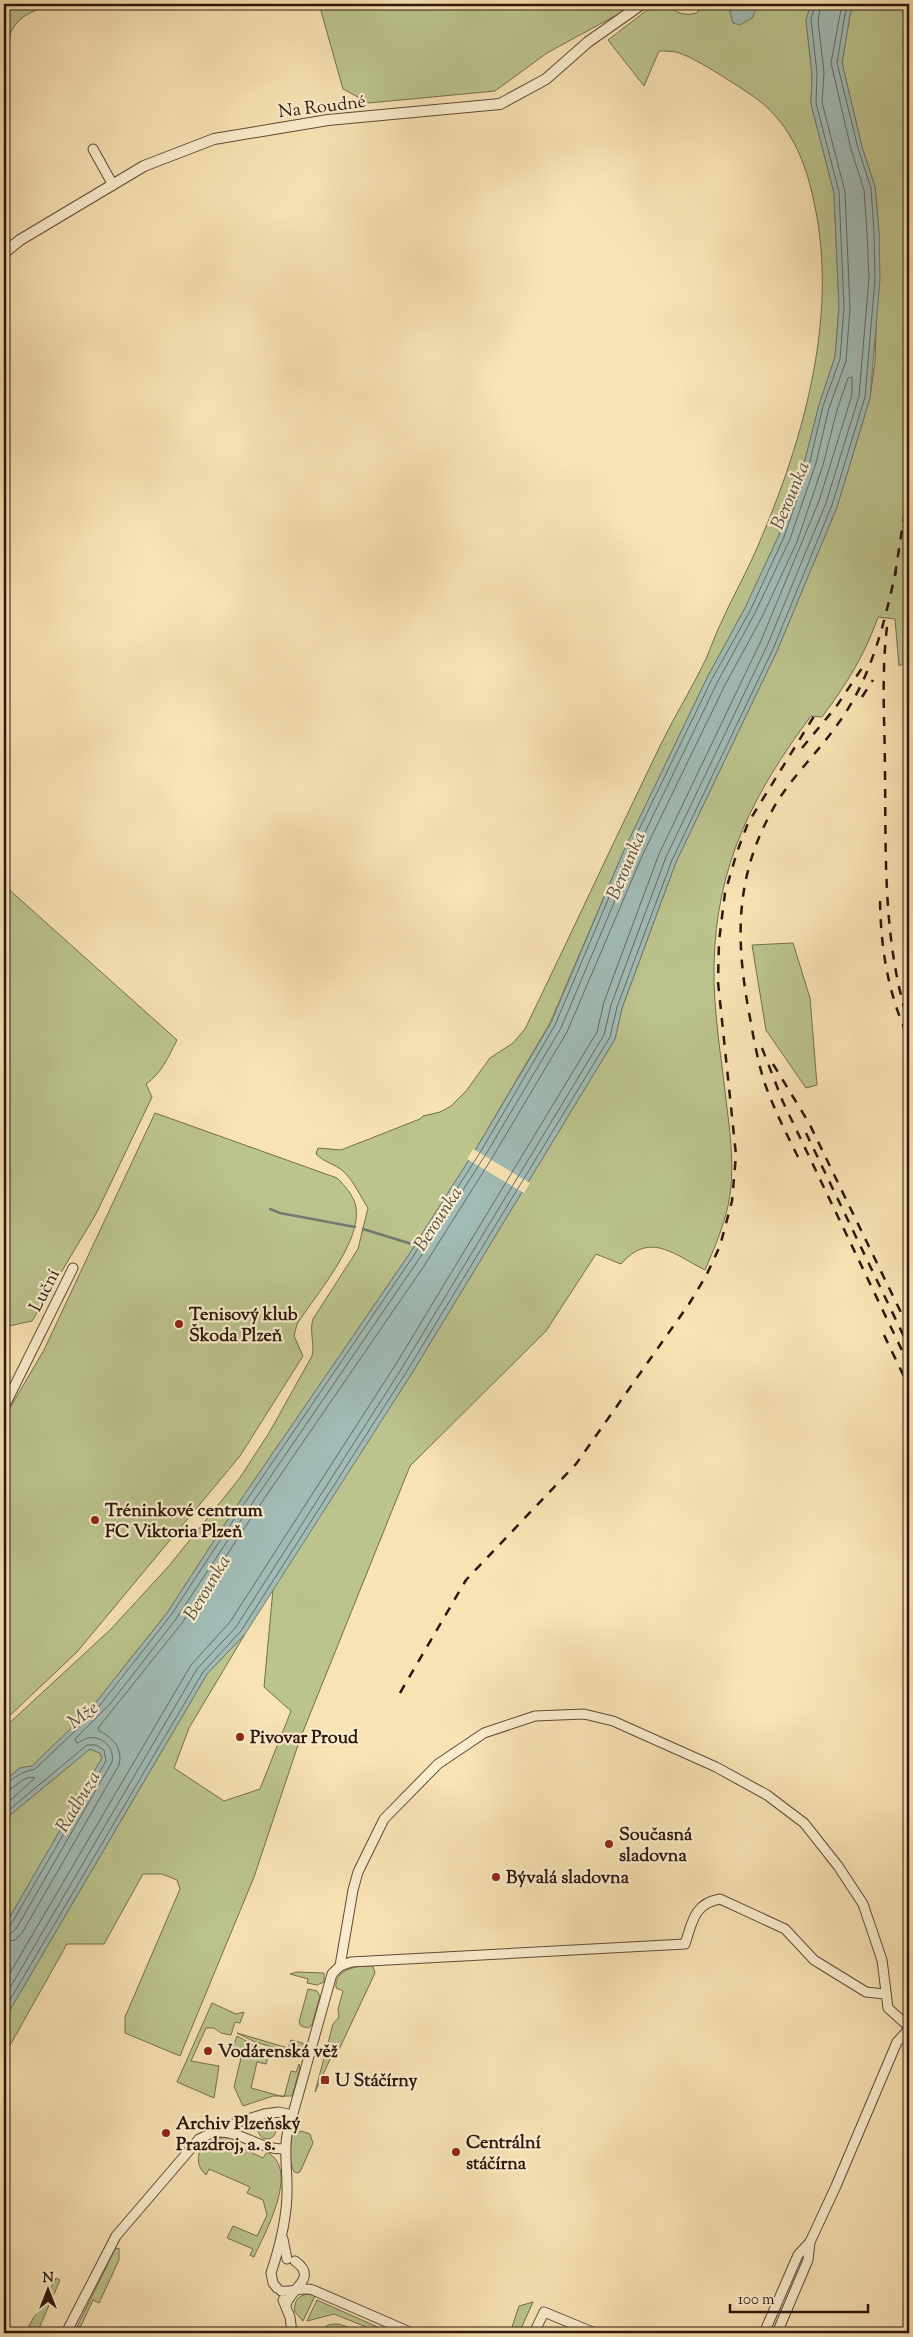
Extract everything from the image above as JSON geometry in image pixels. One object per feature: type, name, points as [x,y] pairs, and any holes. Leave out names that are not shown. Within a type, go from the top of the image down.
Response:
[{"type":"street","name":"Na Roudné","points":[[4,253],[20,240],[144,166],[214,139],[328,120],[500,104],[546,79],[588,42],[642,4]]},
{"type":"street","points":[[93,149],[113,185]]},
{"type":"street","name":"Luční","points":[[4,1407],[73,1268]]},
{"type":"street","points":[[340,1966],[353,1890],[358,1872],[384,1819],[438,1764],[484,1733],[534,1716],[584,1714],[613,1721],[716,1767],[767,1795],[804,1823],[838,1866],[863,1904],[882,1960],[888,2008],[909,2028],[897,2042],[810,2242],[798,2256],[764,2333]]},
{"type":"street","points":[[313,2290],[306,2283],[302,2266],[291,2259],[283,2247],[287,2186],[285,2149],[292,2115],[332,1974],[340,1966],[350,1962],[684,1944],[695,1912],[711,1900],[720,1899],[785,1929],[814,1960],[866,1992],[885,1994]]},
{"type":"street","points":[[66,2333],[116,2236],[199,2139],[264,2114],[280,2112],[292,2115]]},
{"type":"street","points":[[214,2132],[239,2134],[271,2148],[285,2149]]},
{"type":"street","points":[[283,2226],[271,2278],[286,2306],[292,2333]]},
{"type":"street","points":[[777,2333],[808,2260],[810,2242]]},
{"type":"street","points":[[273,2268],[281,2260],[291,2259]]},
{"type":"street","points":[[286,2306],[288,2300],[303,2282],[304,2277]]},
{"type":"street","points":[[279,2291],[295,2291],[307,2288],[412,2333]]},
{"type":"street","points":[[534,2333],[544,2312],[595,2333]]},
{"type":"green space","points":[[4,4],[55,4],[36,10],[19,21],[14,26],[4,50]]},
{"type":"green space","points":[[319,4],[630,4],[622,12],[547,53],[495,91],[369,103],[343,89]]},
{"type":"green space","points":[[655,4],[669,4],[678,12],[689,14],[697,13],[702,4],[728,4],[733,23],[752,18],[758,4],[811,4],[806,20],[812,74],[811,104],[834,193],[839,307],[835,357],[819,405],[805,460],[779,535],[745,608],[708,676],[625,848],[550,1023],[476,1149],[408,1256],[240,1501],[167,1613],[89,1711],[32,1766],[20,1768],[4,1781],[4,1728],[111,1629],[168,1567],[239,1479],[269,1433],[312,1356],[313,1319],[358,1249],[368,1208],[347,1175],[316,1154],[318,1148],[341,1150],[451,1106],[466,1091],[490,1058],[513,1043],[525,1029],[661,744],[706,659],[725,614],[753,557],[786,473],[811,383],[819,338],[822,292],[821,247],[814,202],[806,170],[793,141],[775,115],[750,94],[692,59],[674,52],[659,51],[644,86],[608,40]]},
{"type":"green space","points":[[854,4],[909,4],[909,661],[899,666],[895,619],[878,617],[861,657],[839,693],[822,717],[811,716],[772,774],[741,832],[730,863],[716,929],[714,983],[732,1169],[726,1214],[712,1254],[705,1270],[672,1252],[652,1247],[632,1254],[621,1264],[596,1254],[546,1331],[410,1466],[300,1739],[254,1877],[180,2056],[125,2033],[125,2017],[180,1889],[177,1880],[162,1874],[143,1874],[104,1944],[67,1944],[4,2056],[4,2020],[207,1674],[245,1634],[189,1728],[174,1768],[224,1801],[260,1789],[291,1711],[264,1687],[273,1589],[412,1373],[615,1039],[622,1008],[676,862],[777,651],[837,507],[870,398],[875,361],[879,232],[875,187],[862,147],[842,63],[850,15]]},
{"type":"green space","points":[[4,885],[177,1040],[160,1070],[146,1084],[152,1097],[96,1214],[32,1321],[4,1327]]},
{"type":"green space","points":[[793,943],[810,998],[817,1085],[806,1088],[766,1030],[752,945]]},
{"type":"green space","points":[[155,1113],[337,1178],[353,1199],[356,1207],[356,1221],[352,1236],[336,1268],[297,1324],[294,1336],[303,1356],[240,1456],[77,1652],[4,1721],[4,1418],[44,1350]]},
{"type":"green space","points":[[90,1749],[100,1753],[102,1758],[4,1927],[4,1820]]},
{"type":"green space","points":[[361,1966],[373,1966],[375,1973],[336,2056],[332,2055],[315,2092],[333,2024],[339,2017],[338,2009],[343,1991],[336,1988],[336,1982],[343,1972]]},
{"type":"green space","points":[[297,1972],[324,1973],[324,1982],[317,1985],[307,1983],[308,1979],[290,1974]]},
{"type":"green space","points":[[308,1989],[317,1991],[320,1996],[312,2025],[308,2028],[301,2026],[299,2022]]},
{"type":"green space","points":[[212,2003],[236,2014],[244,2012],[240,2023],[235,2022],[231,2035],[221,2033],[214,2028],[206,2028],[191,2061],[219,2066],[214,2098],[177,2082]]},
{"type":"green space","points":[[237,2033],[288,2048],[291,2040],[303,2043],[305,2051],[300,2055],[255,2042]]},
{"type":"green space","points":[[237,2036],[255,2046],[270,2050],[266,2064],[257,2062],[251,2088],[280,2096],[273,2096],[243,2106],[234,2087],[241,2058],[231,2054]]},
{"type":"green space","points":[[299,2064],[300,2068],[292,2096],[284,2096],[291,2071],[296,2072]]},
{"type":"green space","points":[[263,2121],[271,2121],[276,2126],[274,2137],[263,2139],[258,2134],[258,2126]]},
{"type":"green space","points":[[301,2131],[310,2134],[313,2143],[300,2172],[297,2173],[294,2172],[291,2163],[290,2144],[292,2135]]},
{"type":"green space","points":[[229,2136],[239,2139],[236,2145],[263,2158],[267,2152],[277,2161],[281,2173],[277,2203],[254,2257],[250,2255],[253,2249],[227,2238],[233,2226],[257,2236],[267,2215],[263,2200],[247,2193],[250,2187],[209,2169],[206,2175],[200,2167],[198,2159],[200,2150],[205,2142]]},
{"type":"green space","points":[[119,2248],[119,2260],[99,2303],[93,2300],[81,2326],[77,2327],[115,2249]]},
{"type":"green space","points":[[56,2278],[60,2280],[37,2333],[25,2333]]},
{"type":"green space","points":[[309,2294],[315,2296],[303,2321],[295,2312],[295,2305],[299,2297]]},
{"type":"green space","points":[[317,2300],[391,2333],[381,2333],[334,2314],[307,2321]]},
{"type":"green space","points":[[533,2302],[520,2331],[510,2333],[519,2306]]},
{"type":"green space","points":[[334,2324],[364,2333],[318,2333],[328,2325]]},
{"type":"water","points":[[728,4],[758,4],[752,18],[740,25],[733,23]]},
{"type":"water","name":"Berounka","points":[[811,4],[854,4],[850,15],[842,63],[862,147],[875,187],[879,232],[880,279],[870,398],[837,507],[777,651],[676,862],[622,1008],[615,1039],[412,1373],[245,1634],[207,1674],[4,2020],[4,1927],[102,1758],[100,1753],[90,1749],[4,1820],[4,1781],[20,1768],[32,1766],[89,1711],[167,1613],[240,1501],[408,1256],[476,1149],[551,1023],[625,848],[708,676],[745,608],[779,535],[805,460],[819,405],[835,357],[839,307],[834,193],[811,104],[812,74],[806,20]]},
{"type":"pier","points":[[473,1149],[530,1183],[524,1193],[467,1159]]},
{"type":"waterway","points":[[270,1209],[280,1213],[355,1227]]},
{"type":"waterway","name":"Berounka","points":[[363,1229],[415,1245]]},
{"type":"railway","points":[[895,575],[909,484]]},
{"type":"railway","points":[[798,1157],[776,1112],[765,1084],[753,1035],[742,961],[742,907],[746,881],[763,829],[777,802],[792,780],[842,718],[862,684],[882,628],[896,570]]},
{"type":"railway","points":[[887,627],[884,664],[886,870],[894,963],[909,1024]]},
{"type":"railway","points":[[802,748],[836,707],[862,668]]},
{"type":"railway","points":[[862,697],[873,680]]},
{"type":"railway","points":[[400,1693],[466,1580],[576,1464],[689,1304],[706,1276],[720,1246],[732,1201],[736,1155],[718,982],[719,941],[725,893],[748,823],[816,713]]},
{"type":"railway","points":[[880,901],[882,937],[887,972],[896,1005],[909,1039]]},
{"type":"railway","points":[[762,1048],[783,1102],[909,1365]]},
{"type":"railway","points":[[773,1064],[809,1123],[909,1329]]},
{"type":"railway","points":[[806,1133],[909,1347]]},
{"type":"railway","points":[[884,1335],[909,1387]]},
{"type":"place","name":"Tenisový klub Škoda Plzeň","points":[[179,1324]]},
{"type":"place","name":"Tréninkové centrum FC Viktoria Plzeň","points":[[95,1520]]},
{"type":"place","name":"Pivovar Proud","points":[[240,1737]]},
{"type":"place","name":"Současná sladovna","points":[[609,1844]]},
{"type":"place","name":"Bývalá sladovna","points":[[496,1877]]},
{"type":"place","name":"Vodárenská věž","points":[[208,2051]]},
{"type":"place","name":"U Stáčírny","points":[[325,2080]]},
{"type":"place","name":"Archiv Plzeňský Prazdroj, a. s.","points":[[166,2133]]},
{"type":"place","name":"Centrální stáčírna","points":[[456,2152]]},
{"type":"water label","name":"Mže","points":[[82,1714]]},
{"type":"water label","name":"Radbuza","points":[[77,1801]]}]
